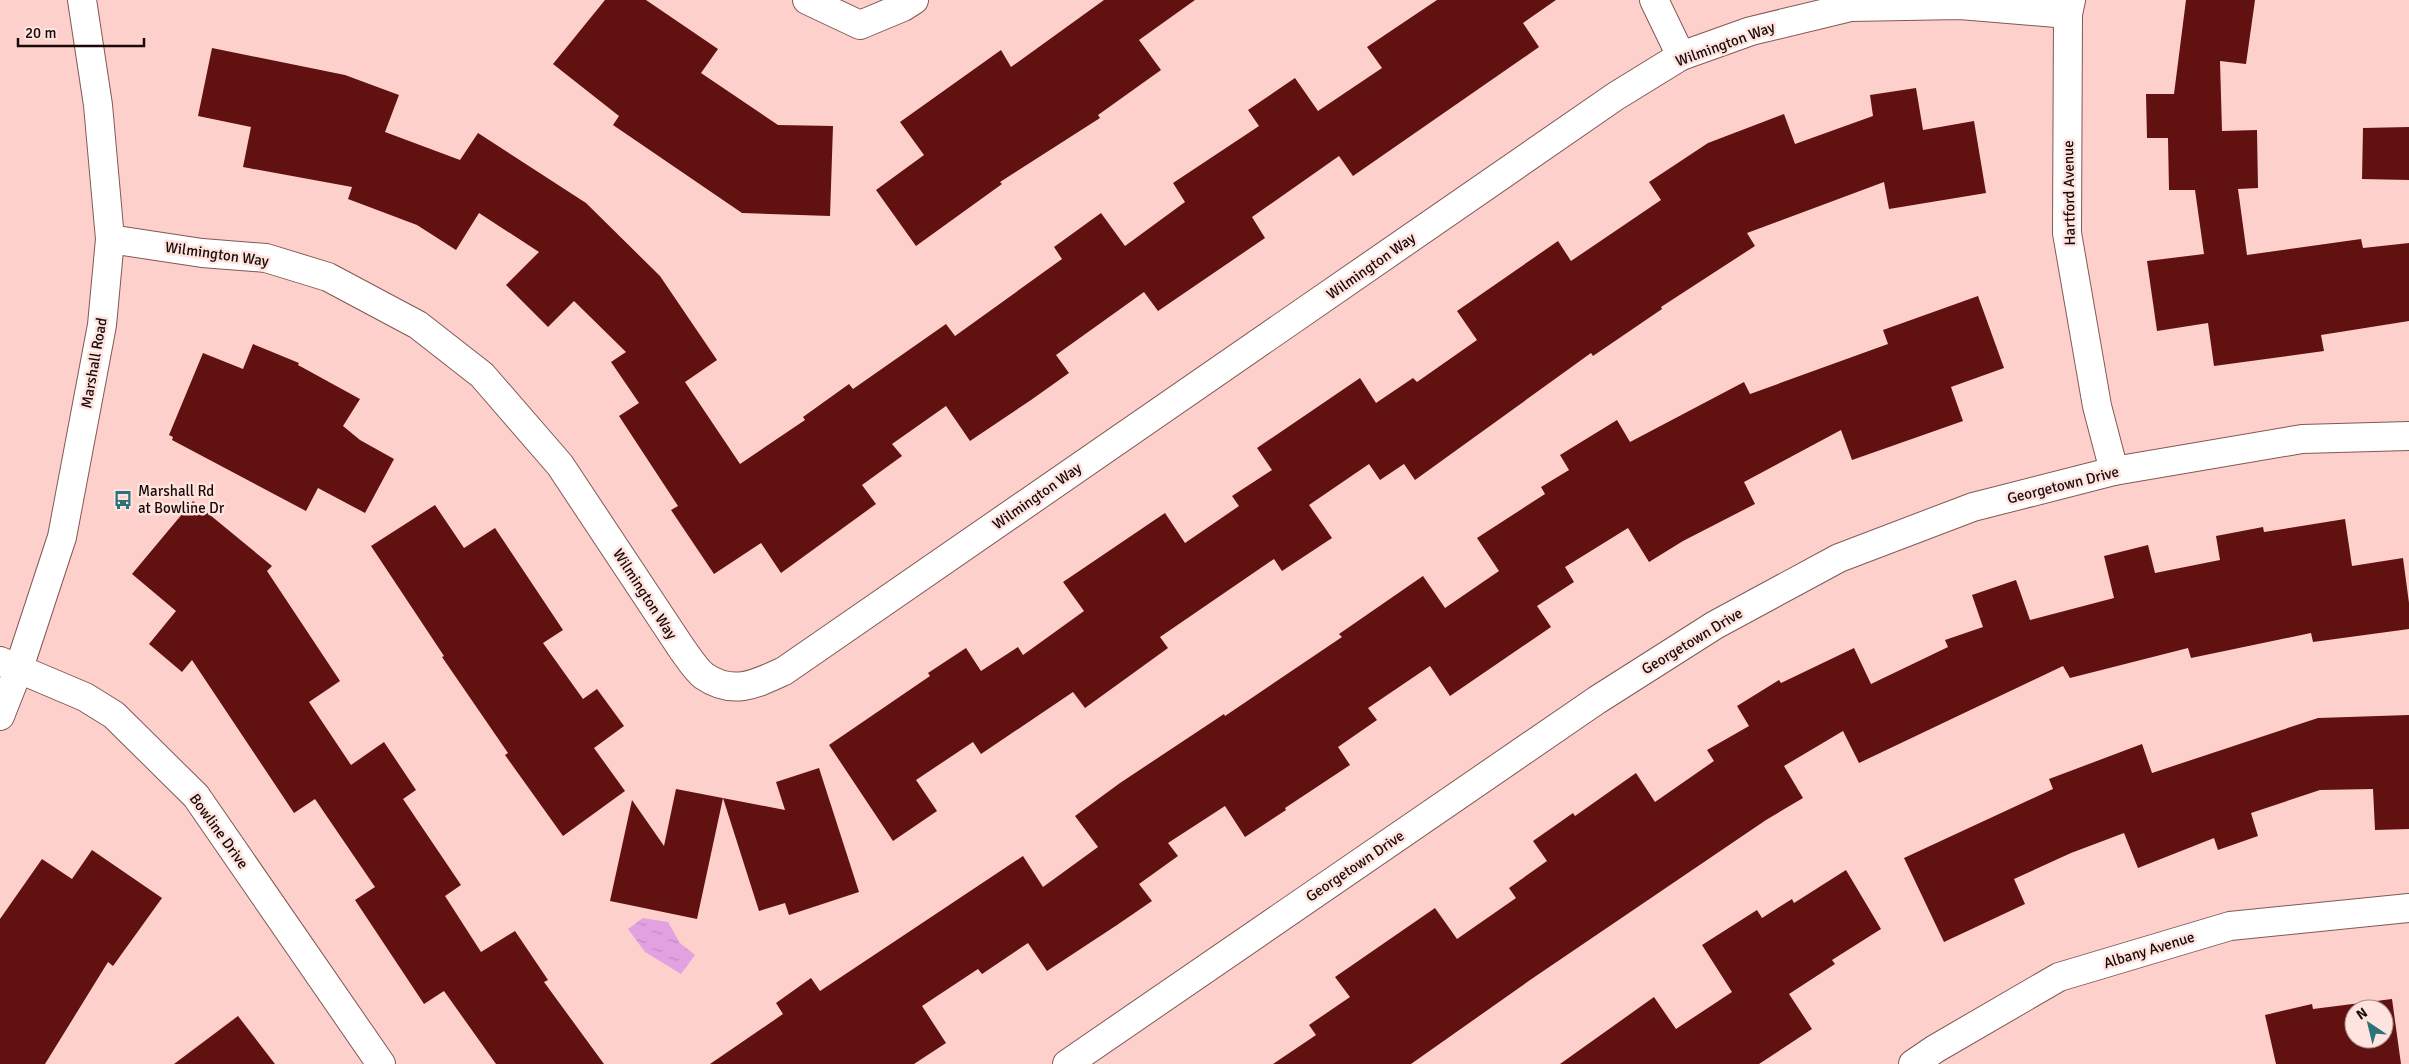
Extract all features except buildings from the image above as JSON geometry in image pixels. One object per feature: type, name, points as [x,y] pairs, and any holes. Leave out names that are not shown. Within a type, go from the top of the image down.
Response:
[{"type":"street","name":"Marshall Road","points":[[0,716],[10,664],[62,536],[102,325],[110,239],[98,105],[82,0]]},
{"type":"street","points":[[807,0],[860,25],[903,7],[914,0]]},
{"type":"street","points":[[1654,0],[1681,56]]},
{"type":"street","name":"Wilmington Way","points":[[110,239],[202,253],[266,258],[328,277],[418,326],[482,375],[560,465],[682,649],[703,675],[726,687],[755,684],[784,670],[1616,96],[1681,56],[1751,31],[1851,7],[1960,5],[2069,7]]},
{"type":"street","name":"Hartford Avenue","points":[[2069,7],[2067,233],[2097,406],[2114,471]]},
{"type":"street","name":"Georgetown Drive","points":[[1067,1064],[1597,700],[1715,624],[1839,558],[1973,507],[2114,471],[2302,439],[2409,436]]},
{"type":"street","name":"Bowline Drive","points":[[10,664],[85,697],[114,715],[196,796],[381,1064]]},
{"type":"street","name":"Albany Avenue","points":[[1913,1064],[1935,1049],[2059,977],[2230,926],[2409,908]]},
{"type":"water","points":[[643,918],[668,922],[680,943],[695,955],[681,974],[645,952],[628,929]]},
{"type":"place","name":"Marshall Rd at Bowline Dr","points":[[123,500]]}]
